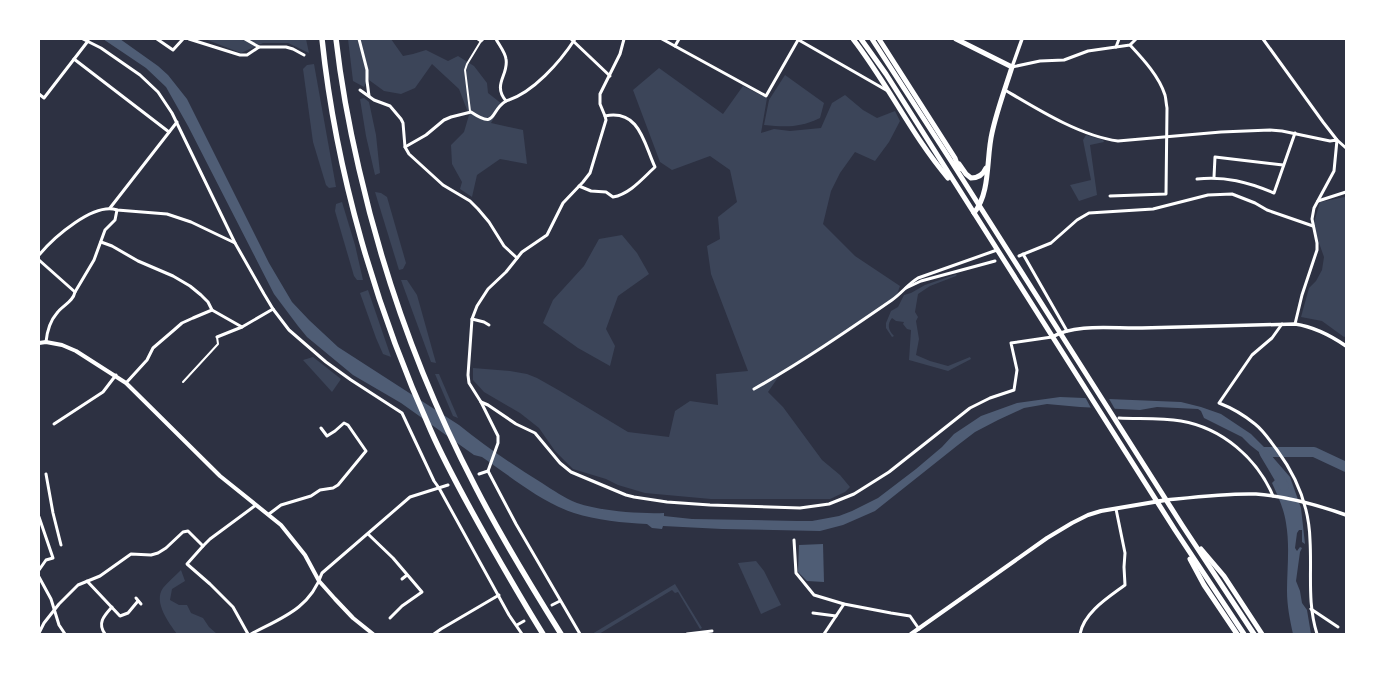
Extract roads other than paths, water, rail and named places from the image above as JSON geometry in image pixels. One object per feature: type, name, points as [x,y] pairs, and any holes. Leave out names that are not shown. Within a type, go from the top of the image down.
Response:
[{"type":"highway","points":[[322,39],[330,95],[351,199],[372,274],[415,393],[464,498],[543,634]]},
{"type":"highway","points":[[336,39],[354,147],[375,233],[397,304],[417,358],[455,446],[475,487],[504,540],[561,634]]},
{"type":"highway","points":[[853,39],[932,159],[961,193]]},
{"type":"highway","points":[[861,39],[886,74],[1086,391],[1244,634]]},
{"type":"highway","points":[[872,39],[958,167],[971,178],[978,177],[984,172],[988,164]]},
{"type":"highway","points":[[880,39],[979,206],[1111,415],[1254,634]]},
{"type":"highway","points":[[956,39],[1012,67],[993,127],[985,187],[979,206],[974,213]]},
{"type":"highway","points":[[953,160],[966,174]]},
{"type":"highway","points":[[958,167],[962,178]]},
{"type":"highway","points":[[1182,525],[1224,576],[1262,634]]},
{"type":"highway","points":[[1175,530],[1204,585],[1237,634]]},
{"type":"main road","points":[[39,343],[46,342],[62,345],[76,351],[116,375],[126,383],[220,476],[281,525],[305,555],[319,580],[353,618],[374,634]]},
{"type":"main road","points":[[911,634],[1059,530],[1088,515],[1166,500]]},
{"type":"street","points":[[83,39],[101,48],[135,72],[151,85],[164,100],[236,243],[273,309],[289,330],[326,362],[402,413],[434,482],[439,488],[522,634]]},
{"type":"street","points":[[158,39],[173,50],[183,39]]},
{"type":"street","points":[[189,39],[240,55],[247,55],[259,47]]},
{"type":"street","points":[[245,39],[259,47],[286,47],[304,55]]},
{"type":"street","points":[[359,39],[367,70],[369,96]]},
{"type":"street","points":[[496,39],[506,59],[500,86],[506,101]]},
{"type":"street","points":[[580,634],[516,524],[488,471],[498,444],[498,436],[481,402],[469,383],[468,375],[472,319],[477,306],[488,289],[506,272],[522,252],[550,231],[563,203],[592,169],[605,124],[605,116],[600,104],[600,98],[620,54],[624,39]]},
{"type":"street","points":[[662,39],[766,96],[797,39],[889,92]]},
{"type":"street","points":[[675,46],[679,39]]},
{"type":"street","points":[[1012,67],[1022,39]]},
{"type":"street","points":[[1116,47],[1119,39]]},
{"type":"street","points":[[1012,67],[1040,61],[1064,60],[1088,51],[1130,45],[1136,39]]},
{"type":"street","points":[[1263,39],[1338,140],[1346,148]]},
{"type":"street","points":[[470,112],[465,70],[481,40]]},
{"type":"street","points":[[405,148],[451,116],[470,112],[482,119],[490,119],[502,104],[523,94],[553,68],[573,40],[610,76]]},
{"type":"street","points":[[39,94],[44,98],[88,41]]},
{"type":"street","points":[[1110,196],[1166,194],[1167,108],[1165,94],[1144,61],[1130,45]]},
{"type":"street","points":[[74,59],[169,132]]},
{"type":"street","points":[[360,90],[374,100],[390,106],[401,119],[405,148],[409,154],[443,185],[470,201],[489,222],[504,246],[516,258]]},
{"type":"street","points":[[1005,90],[1070,126],[1109,140],[1118,141],[1221,132],[1270,130],[1295,133],[1330,141],[1338,140]]},
{"type":"street","points":[[579,186],[591,191],[606,192],[613,197],[619,196],[633,187],[655,167],[636,124],[618,114],[605,116]]},
{"type":"street","points":[[110,208],[176,122]]},
{"type":"street","points":[[1197,179],[1214,177],[1231,179],[1274,193],[1295,133]]},
{"type":"street","points":[[1295,324],[1302,295],[1317,250],[1317,243],[1312,226],[1314,208],[1334,171],[1338,140]]},
{"type":"street","points":[[1214,177],[1215,157],[1283,165]]},
{"type":"street","points":[[1318,201],[1346,192]]},
{"type":"street","points":[[1067,331],[1021,255],[1051,243],[1077,220],[1089,213],[1153,209],[1208,195],[1232,194],[1267,210],[1312,226]]},
{"type":"street","points":[[39,255],[62,232],[83,216],[110,208],[117,210],[167,214],[191,222],[236,243]]},
{"type":"street","points":[[46,342],[49,326],[57,312],[74,298],[75,292],[94,260],[107,228],[114,220],[117,210]]},
{"type":"street","points":[[101,242],[112,246],[138,261],[173,276],[190,286],[208,302],[212,310],[242,328]]},
{"type":"street","points":[[754,389],[793,367],[893,299],[910,283],[918,278],[997,250]]},
{"type":"street","points":[[39,260],[75,292]]},
{"type":"street","points":[[905,289],[921,281],[995,261]]},
{"type":"street","points":[[183,382],[218,344],[217,337],[242,328],[273,309]]},
{"type":"street","points":[[126,383],[147,360],[154,348],[174,330],[193,318],[212,310]]},
{"type":"street","points":[[472,319],[489,325]]},
{"type":"street","points":[[1282,324],[1272,338],[1252,355],[1219,403],[1232,408],[1256,424],[1282,457],[1295,477],[1309,524],[1310,597],[1312,618],[1317,634]]},
{"type":"street","points":[[481,402],[488,404],[516,424],[535,433],[560,463],[571,472],[630,496],[667,502],[800,508],[829,504],[854,494],[889,472],[970,408],[990,398],[1014,390],[1017,370],[1011,343],[1052,337],[1074,329],[1295,324],[1313,328],[1346,346]]},
{"type":"street","points":[[54,424],[103,392],[116,375]]},
{"type":"street","points":[[1119,418],[1182,421],[1222,436],[1244,453],[1258,469],[1274,496]]},
{"type":"street","points":[[269,514],[281,505],[311,496],[320,490],[333,488],[338,485],[366,451],[348,425],[344,423],[327,436],[321,428]]},
{"type":"street","points":[[479,474],[488,471]]},
{"type":"street","points":[[46,474],[53,513],[61,545]]},
{"type":"street","points":[[256,505],[210,539],[187,564],[216,589],[233,607],[250,634],[257,633],[299,608],[316,587],[322,574],[410,497],[448,485]]},
{"type":"street","points":[[1166,500],[1242,494],[1274,496],[1303,502],[1346,515]]},
{"type":"street","points":[[1080,634],[1088,616],[1102,602],[1125,585],[1125,553],[1116,509]]},
{"type":"street","points":[[39,517],[53,558],[46,560],[39,570]]},
{"type":"street","points":[[39,633],[44,623],[54,610],[78,585],[100,576],[131,554],[151,555],[158,553],[166,548],[183,532],[188,531],[203,546]]},
{"type":"street","points":[[368,534],[422,592],[402,606],[390,618]]},
{"type":"street","points":[[794,540],[796,573],[814,595],[844,604],[910,616],[919,629]]},
{"type":"street","points":[[402,579],[407,575]]},
{"type":"street","points":[[39,577],[51,599],[59,625],[65,634]]},
{"type":"street","points":[[87,581],[120,616],[128,613],[137,600],[141,604]]},
{"type":"street","points":[[434,634],[499,595]]},
{"type":"street","points":[[552,605],[560,601]]},
{"type":"street","points":[[824,634],[844,604]]},
{"type":"street","points":[[105,634],[101,626],[101,621],[103,616],[112,607]]},
{"type":"street","points":[[1311,609],[1338,627]]},
{"type":"street","points":[[813,613],[836,616]]},
{"type":"street","points":[[1334,625],[1337,620]]},
{"type":"street","points":[[517,625],[524,621]]},
{"type":"street","points":[[687,634],[712,631]]},
{"type":"waterway","points":[[1264,452],[1314,452],[1346,467]]},
{"type":"waterway","points":[[1265,454],[1284,486]]}]
